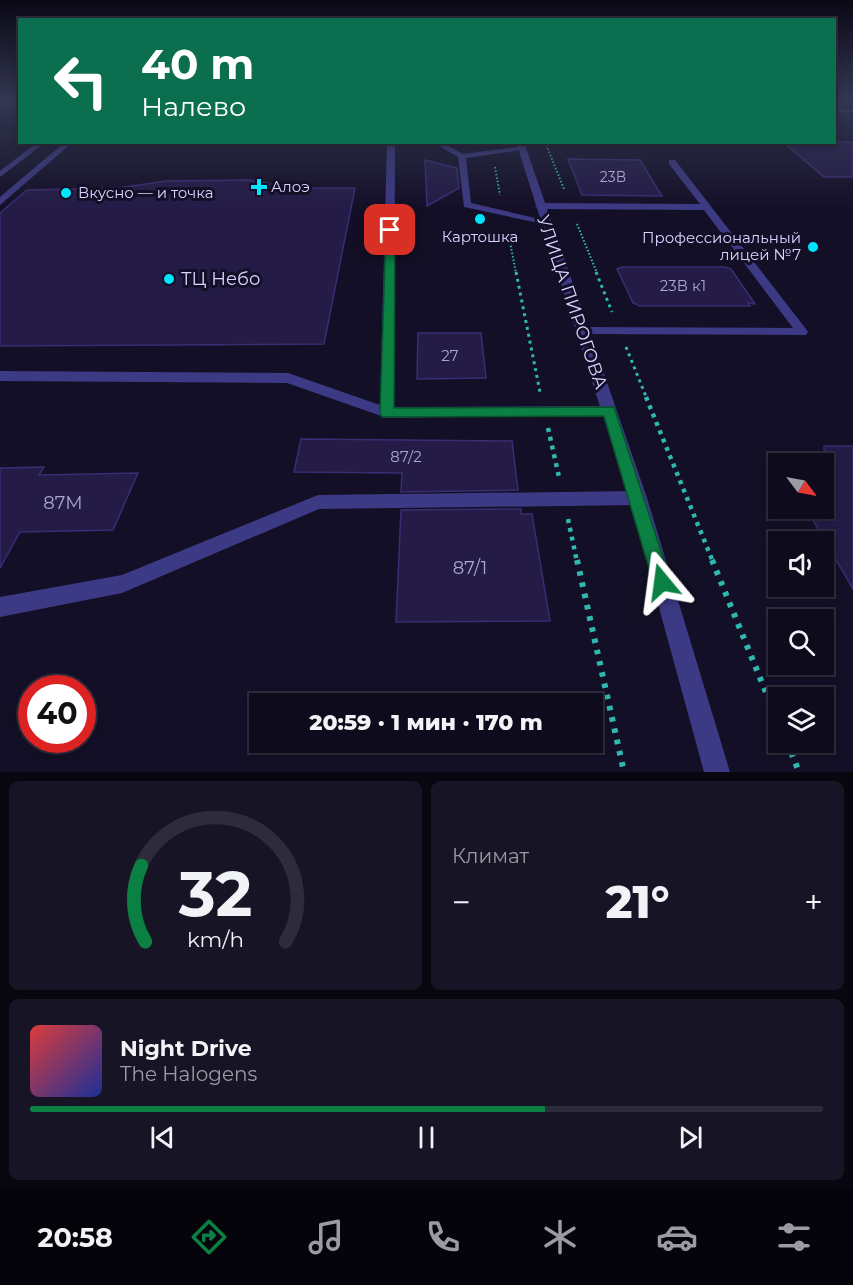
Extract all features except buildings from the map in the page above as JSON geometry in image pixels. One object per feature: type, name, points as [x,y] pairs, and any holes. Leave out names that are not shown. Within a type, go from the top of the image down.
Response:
[{"type":"street","name":"УЛИЦА ПИРОГОВА","points":[[521,145],[544,223],[638,498],[717,772]]},
{"type":"lane","points":[[0,175],[40,144]]},
{"type":"lane","points":[[0,202],[68,144]]},
{"type":"lane","points":[[387,413],[391,144]]},
{"type":"lane","points":[[439,144],[462,156],[521,145]]},
{"type":"lane","points":[[462,156],[467,205],[544,223]]},
{"type":"lane","points":[[581,331],[802,332],[672,162]]},
{"type":"lane","points":[[539,206],[706,207]]},
{"type":"lane","points":[[0,376],[288,378],[387,413],[609,411]]},
{"type":"lane","points":[[0,607],[122,584],[318,502],[638,498]]},
{"type":"path","points":[[546,144],[768,697]]},
{"type":"path","points":[[481,153],[493,159],[544,411],[624,772]]},
{"type":"path","points":[[791,753],[799,772]]},
{"type":"place","name":"Алоэ","points":[[259,187]]},
{"type":"place","name":"Вкусно — и точка","points":[[66,193]]},
{"type":"place","name":"Картошка","points":[[480,219]]},
{"type":"place","name":"Профессиональный лицей №7","points":[[813,247]]},
{"type":"place","name":"ТЦ Небо","points":[[169,279]]},
{"type":"route","points":[[390,230],[387,413],[609,411],[638,498],[662,582]]}]
